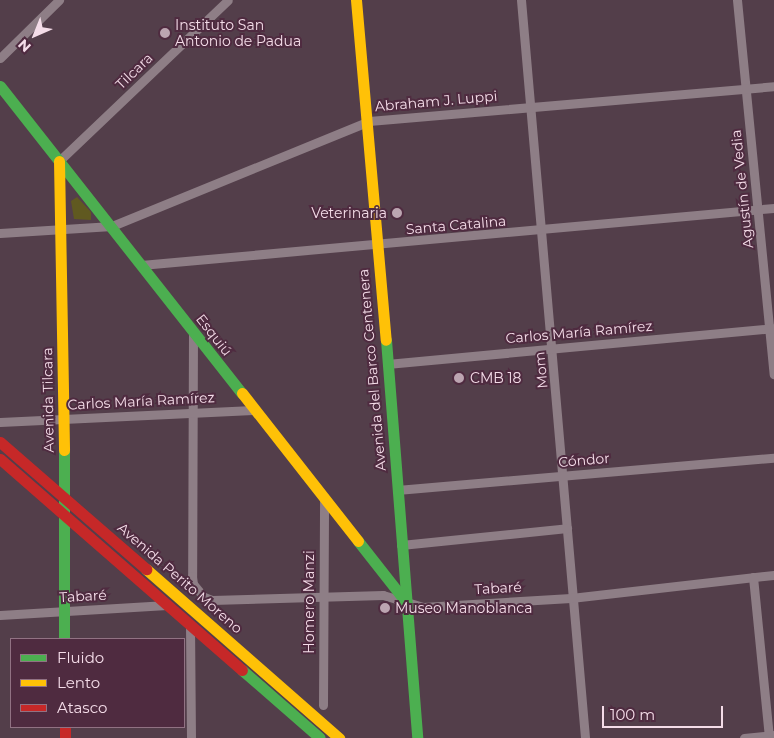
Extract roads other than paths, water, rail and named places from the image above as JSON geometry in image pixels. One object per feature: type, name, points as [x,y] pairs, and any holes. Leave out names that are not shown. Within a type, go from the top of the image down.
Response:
[{"type":"main road","name":"Avenida del Barco Centenera","points":[[356,0],[369,121],[401,548],[418,738]]},
{"type":"main road","name":"Esquiú","points":[[0,86],[112,226],[193,333],[377,568],[406,602]]},
{"type":"main road","name":"Avenida Tilcara","points":[[59,161],[64,418],[64,638]]},
{"type":"main road","points":[[60,204],[72,195],[85,194]]},
{"type":"main road","name":"Avenida Perito Moreno","points":[[0,442],[339,738]]},
{"type":"main road","name":"Avenida Perito Moreno","points":[[0,459],[320,738]]},
{"type":"main road","points":[[377,568],[392,567],[401,548]]},
{"type":"street","points":[[0,58],[58,0]]},
{"type":"street","name":"Tilcara","points":[[59,161],[228,0]]},
{"type":"street","name":"Mom","points":[[521,0],[563,476],[571,598],[585,738]]},
{"type":"street","name":"Agustín de Vedia","points":[[737,0],[744,89],[760,210],[772,328],[774,374]]},
{"type":"street","name":"Abraham J. Luppi","points":[[0,234],[112,226],[369,121],[774,86]]},
{"type":"street","name":"Santa Catalina","points":[[141,265],[542,231],[774,208]]},
{"type":"street","name":"Carlos María Ramírez","points":[[387,364],[772,328]]},
{"type":"street","points":[[193,333],[194,412]]},
{"type":"street","name":"Carlos María Ramírez","points":[[0,422],[253,410]]},
{"type":"street","name":"Tabaré","points":[[194,412],[192,576],[198,591],[212,600],[383,595],[423,607],[571,598],[774,576]]},
{"type":"street","name":"Cóndor","points":[[397,490],[774,458]]},
{"type":"street","name":"Homero Manzi","points":[[323,705],[324,500]]},
{"type":"street","points":[[401,548],[567,528]]},
{"type":"street","points":[[744,738],[771,736],[753,577]]},
{"type":"street","name":"Tabaré","points":[[0,614],[167,605]]},
{"type":"street","points":[[190,624],[192,738]]},
{"type":"place","name":"Instituto San Antonio de Padua","points":[[165,33]]},
{"type":"place","name":"Veterinaria","points":[[397,213]]},
{"type":"place","name":"CMB 18","points":[[459,378]]},
{"type":"place","name":"Museo Manoblanca","points":[[385,608]]}]
